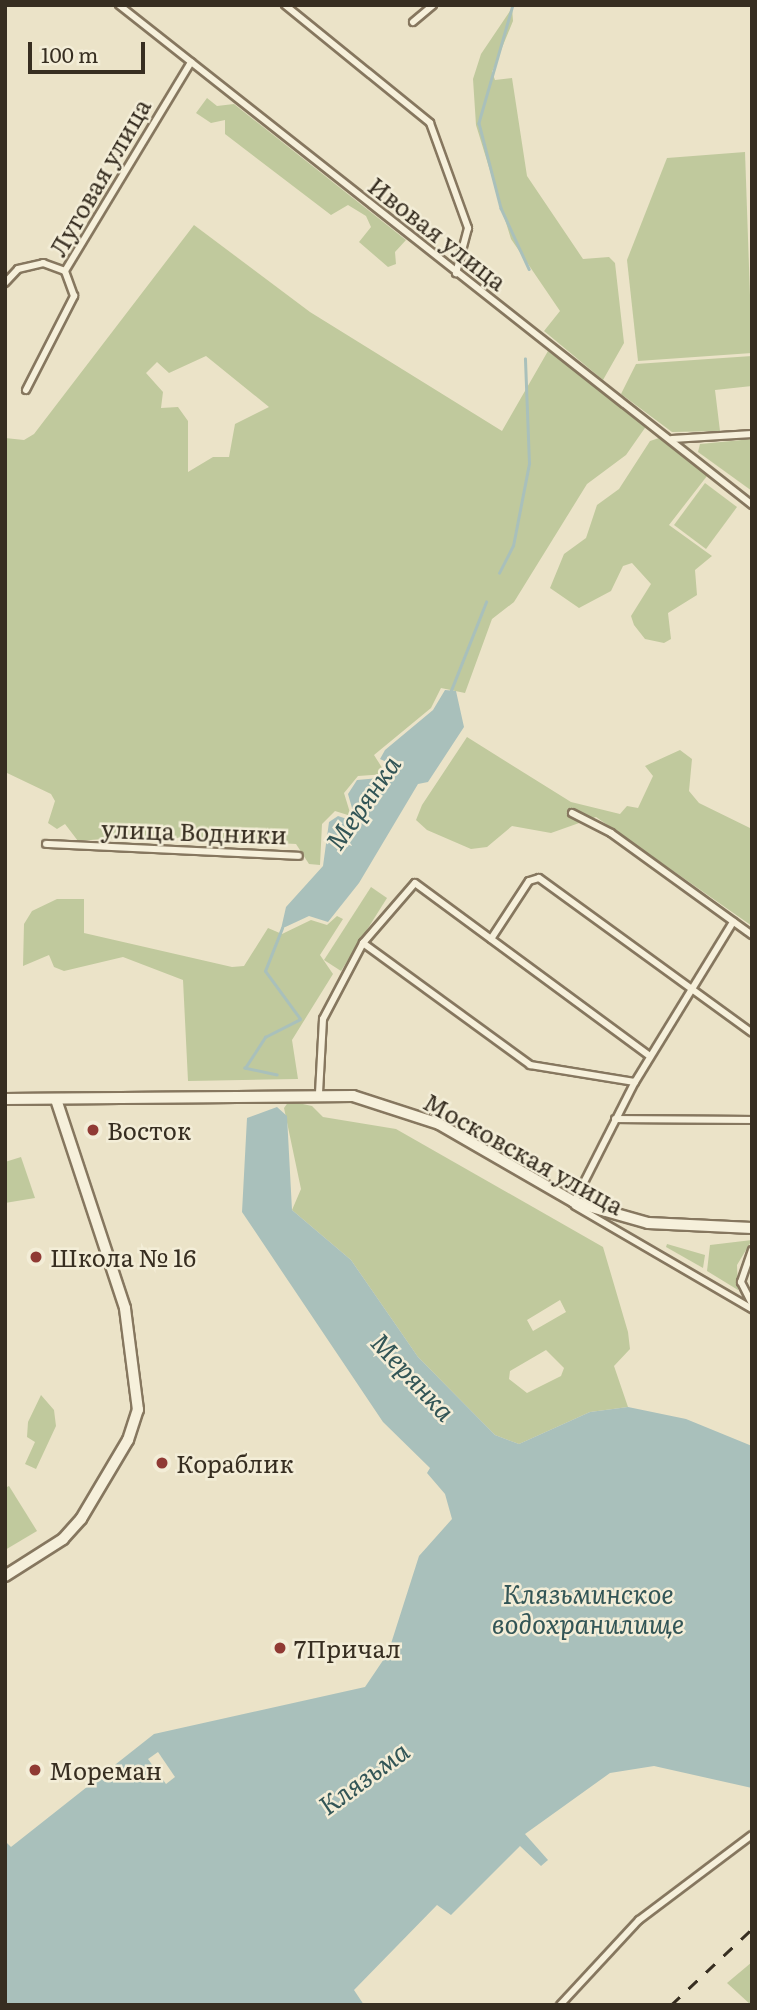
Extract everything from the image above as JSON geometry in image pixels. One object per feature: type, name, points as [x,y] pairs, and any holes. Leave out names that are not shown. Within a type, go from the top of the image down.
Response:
[{"type":"main road","name":"Московская улица","points":[[5,1099],[319,1093],[414,1113],[555,1194]]},
{"type":"main road","points":[[5,1576],[63,1539],[81,1519],[128,1440],[138,1410],[125,1308],[56,1099]]},
{"type":"main road","points":[[555,1194],[648,1223],[752,1227]]},
{"type":"street","name":"Ивовая улица","points":[[119,5],[456,273],[672,439],[752,505]]},
{"type":"street","points":[[285,5],[430,123],[468,228],[456,273]]},
{"type":"street","points":[[413,22],[433,5]]},
{"type":"street","name":"Луговая улица","points":[[26,390],[74,296],[65,271],[191,62]]},
{"type":"street","points":[[5,283],[18,269],[43,263],[65,271]]},
{"type":"street","points":[[672,439],[752,433]]},
{"type":"street","points":[[572,813],[611,833],[752,935]]},
{"type":"street","name":"улица Водники","points":[[46,844],[61,849],[128,843],[299,856]]},
{"type":"street","points":[[491,939],[529,881],[539,878],[752,1033]]},
{"type":"street","points":[[319,1093],[323,1019],[363,943],[398,897],[417,883],[650,1056]]},
{"type":"street","points":[[574,1202],[635,1082],[733,922]]},
{"type":"street","points":[[363,943],[530,1065],[635,1082]]},
{"type":"street","points":[[615,1119],[752,1120]]},
{"type":"street","name":"Московская улица","points":[[555,1194],[752,1307]]},
{"type":"street","points":[[752,1250],[741,1282],[752,1307]]},
{"type":"street","points":[[560,2005],[639,1920],[752,1835]]},
{"type":"green space","points":[[512,8],[513,21],[492,72],[495,80],[512,78],[527,176],[583,259],[609,257],[615,263],[624,343],[603,380],[544,331],[560,311],[511,239],[476,125],[473,79],[481,54]]},
{"type":"green space","points":[[207,98],[217,106],[234,104],[406,240],[395,252],[396,264],[388,267],[359,242],[371,227],[366,216],[348,205],[331,215],[225,134],[225,120],[211,123],[196,113]]},
{"type":"green space","points":[[745,152],[752,353],[638,361],[627,260],[667,158]]},
{"type":"green space","points":[[194,225],[310,312],[502,431],[548,351],[647,425],[626,455],[587,484],[514,602],[492,619],[465,693],[441,688],[431,708],[374,755],[386,774],[358,776],[344,793],[351,816],[335,811],[322,824],[320,865],[309,864],[296,844],[141,836],[78,841],[65,824],[57,829],[48,823],[55,801],[51,794],[5,772],[5,438],[24,440],[34,434]],"holes":[[[206,356],[269,407],[235,424],[229,457],[213,457],[188,472],[188,421],[178,407],[161,408],[163,392],[146,373],[157,362],[169,373]]]},
{"type":"green space","points":[[752,356],[752,386],[715,390],[720,431],[672,432],[621,394],[636,364]]},
{"type":"green space","points":[[659,438],[707,476],[669,525],[712,556],[695,570],[697,595],[668,613],[671,639],[664,643],[645,639],[634,625],[631,616],[651,584],[632,563],[623,566],[611,591],[579,608],[550,588],[564,554],[586,538],[597,505],[619,489],[650,441]]},
{"type":"green space","points":[[752,439],[752,491],[698,452],[700,444]]},
{"type":"green space","points":[[705,483],[737,507],[706,549],[674,525]]},
{"type":"green space","points":[[467,737],[571,802],[620,814],[627,806],[638,808],[653,776],[645,766],[680,750],[692,759],[689,791],[699,803],[752,829],[752,926],[596,817],[551,833],[512,826],[487,847],[471,849],[427,830],[416,820],[422,805]]},
{"type":"green space","points":[[371,887],[387,898],[341,971],[324,960]]},
{"type":"green space","points":[[57,899],[84,899],[84,933],[232,967],[244,966],[268,928],[282,934],[311,920],[327,925],[337,916],[343,919],[320,955],[333,974],[292,1040],[298,1079],[188,1081],[183,980],[123,957],[64,971],[54,967],[49,955],[23,966],[24,924],[32,911]]},
{"type":"green space","points":[[289,1101],[312,1106],[323,1117],[396,1129],[603,1247],[628,1332],[630,1349],[614,1366],[628,1407],[590,1412],[519,1444],[495,1435],[418,1357],[351,1260],[292,1210],[301,1189],[284,1108]],"holes":[[[560,1300],[566,1312],[533,1331],[527,1320]],[[546,1350],[564,1368],[561,1376],[527,1393],[509,1379],[510,1371]]]},
{"type":"green space","points":[[21,1157],[35,1198],[5,1203],[5,1162]]},
{"type":"green space","points":[[752,1240],[737,1265],[738,1290],[707,1271],[710,1245]]},
{"type":"green space","points":[[667,1244],[705,1255],[703,1268],[666,1247]]},
{"type":"green space","points":[[41,1395],[54,1410],[56,1426],[36,1469],[25,1464],[35,1442],[27,1437],[28,1422]]},
{"type":"green space","points":[[9,1486],[37,1531],[5,1550],[5,1488]]},
{"type":"green space","points":[[752,1962],[752,2005],[751,2005],[727,1983]]},
{"type":"water","points":[[445,690],[456,691],[464,727],[428,782],[418,784],[359,883],[328,922],[309,916],[281,929],[286,907],[323,866],[329,822],[338,816],[356,822],[348,794],[357,780],[391,777],[391,764],[380,759],[385,750],[433,710]]},
{"type":"water","name":"Клязьминское водохранилище","points":[[277,1107],[287,1116],[292,1210],[351,1260],[418,1357],[495,1435],[519,1444],[590,1412],[628,1407],[686,1419],[752,1446],[752,1788],[654,1766],[610,1773],[525,1834],[548,1860],[541,1866],[520,1846],[451,1915],[437,1905],[354,1990],[364,2005],[5,2005],[5,1841],[11,1847],[154,1734],[365,1687],[388,1653],[419,1556],[452,1519],[445,1494],[427,1473],[430,1468],[383,1422],[242,1212],[247,1118]]},
{"type":"pier","points":[[158,1752],[175,1777],[166,1784],[148,1759]]},
{"type":"waterway","name":"Мерянка","points":[[513,5],[479,123],[501,208],[529,269]]},
{"type":"waterway","name":"Мерянка","points":[[499,573],[513,546],[529,464],[525,359]]},
{"type":"waterway","name":"Мерянка","points":[[450,693],[486,602]]},
{"type":"waterway","name":"Мерянка","points":[[277,1075],[245,1068],[265,1037],[300,1019],[265,971],[282,928]]},
{"type":"railway","points":[[671,2005],[752,1929]]},
{"type":"place","name":"Восток","points":[[93,1130]]},
{"type":"place","name":"Школа № 16","points":[[36,1257]]},
{"type":"place","name":"Кораблик","points":[[162,1463]]},
{"type":"place","name":"7Причал","points":[[280,1648]]},
{"type":"place","name":"Мореман","points":[[35,1770]]},
{"type":"water label","name":"Клязьма","points":[[363,1777]]}]
